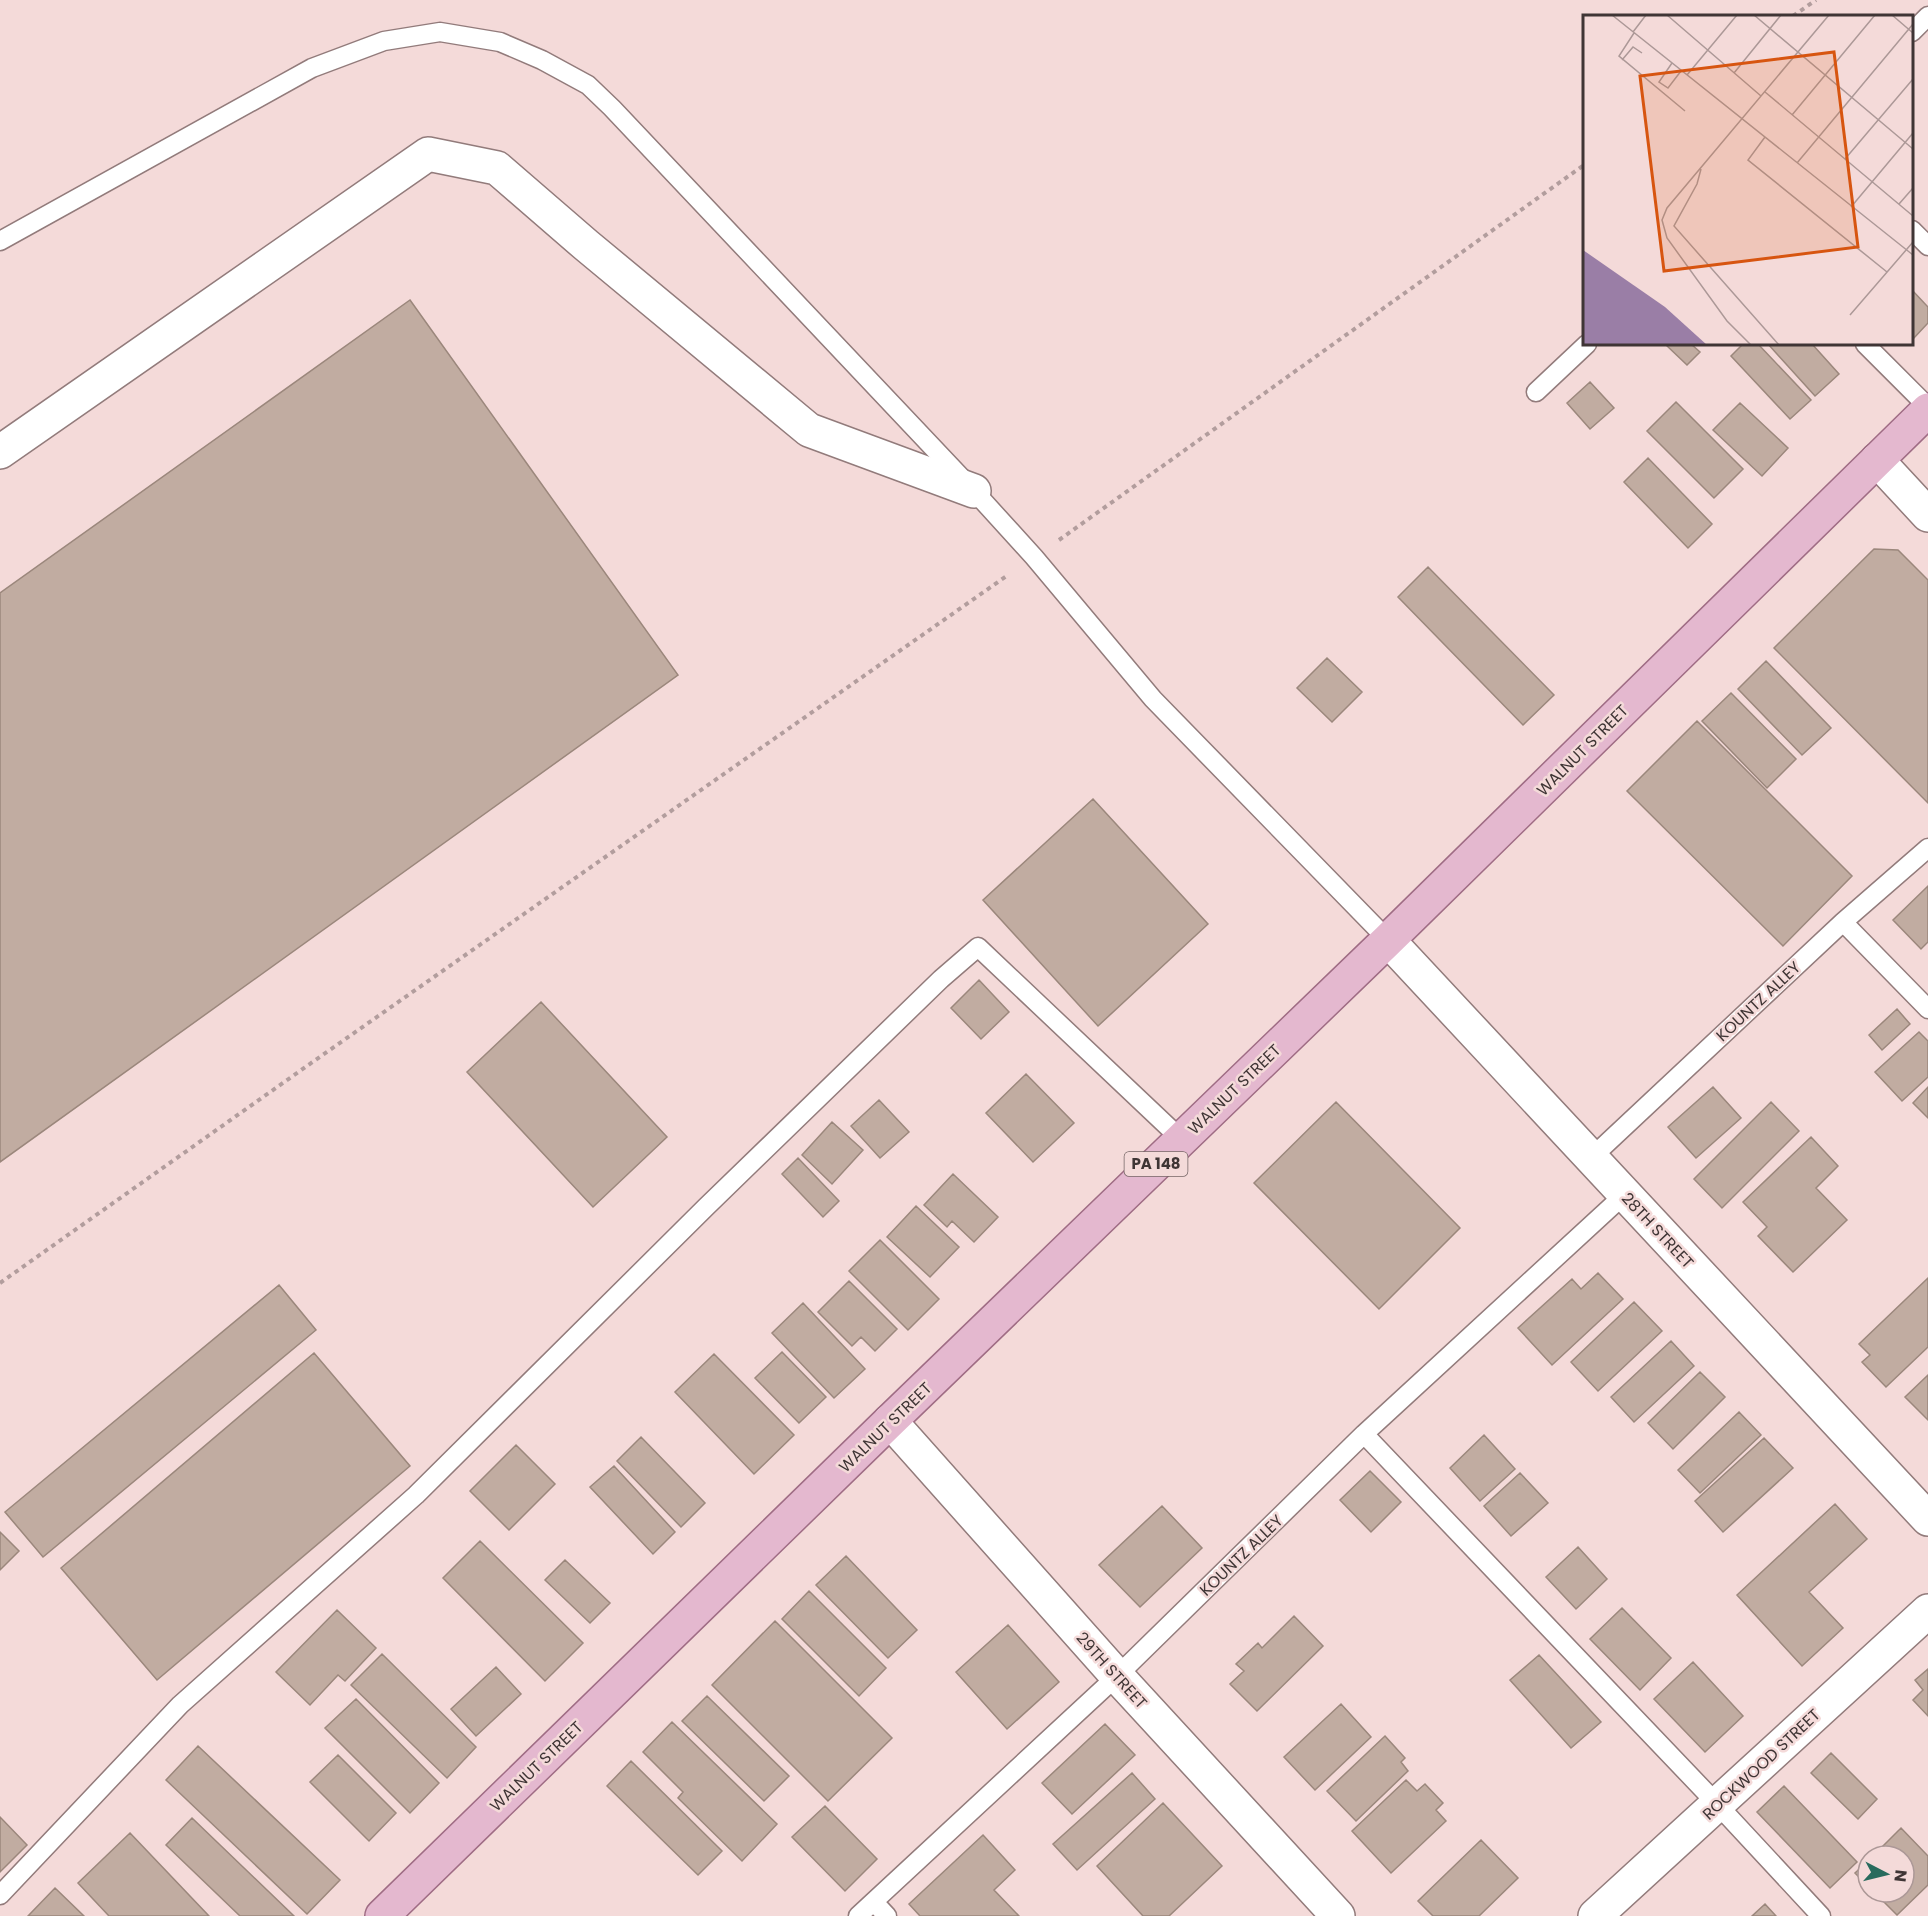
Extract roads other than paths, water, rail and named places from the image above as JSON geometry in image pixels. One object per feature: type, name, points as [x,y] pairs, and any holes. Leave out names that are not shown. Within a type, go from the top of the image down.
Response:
[{"type":"main road","name":"WALNUT STREET","points":[[396,1912],[890,1421],[1388,940],[1928,409]]},
{"type":"street","points":[[0,452],[428,154],[497,168],[594,252],[809,430],[974,490]]},
{"type":"street","points":[[1876,460],[1928,515]]},
{"type":"street","name":"28TH STREET","points":[[1388,940],[1928,1520]]},
{"type":"street","name":"29TH STREET","points":[[890,1421],[1118,1676],[1338,1916]]},
{"type":"street","name":"ROCKWOOD STREET","points":[[1595,1916],[1928,1611]]},
{"type":"lane","points":[[1913,30],[1928,16]]},
{"type":"lane","points":[[0,241],[312,69],[384,41],[440,32],[500,42],[542,60],[588,85],[612,108],[974,490],[1035,557],[1153,699],[1388,940]]},
{"type":"lane","points":[[1913,232],[1928,246]]},
{"type":"lane","points":[[1536,392],[1586,345]]},
{"type":"lane","points":[[1865,345],[1928,409]]},
{"type":"lane","name":"KOUNTZ ALLEY","points":[[1591,1158],[1843,922],[1928,848]]},
{"type":"lane","points":[[1843,922],[1928,1009]]},
{"type":"lane","points":[[0,1895],[180,1705],[416,1495],[714,1199],[941,979],[978,947],[1182,1140]]},
{"type":"lane","name":"KOUNTZ ALLEY","points":[[858,1916],[1118,1676],[1364,1434],[1625,1194]]},
{"type":"lane","points":[[1364,1434],[1821,1916]]},
{"type":"lane","points":[[874,1902],[887,1916]]}]
